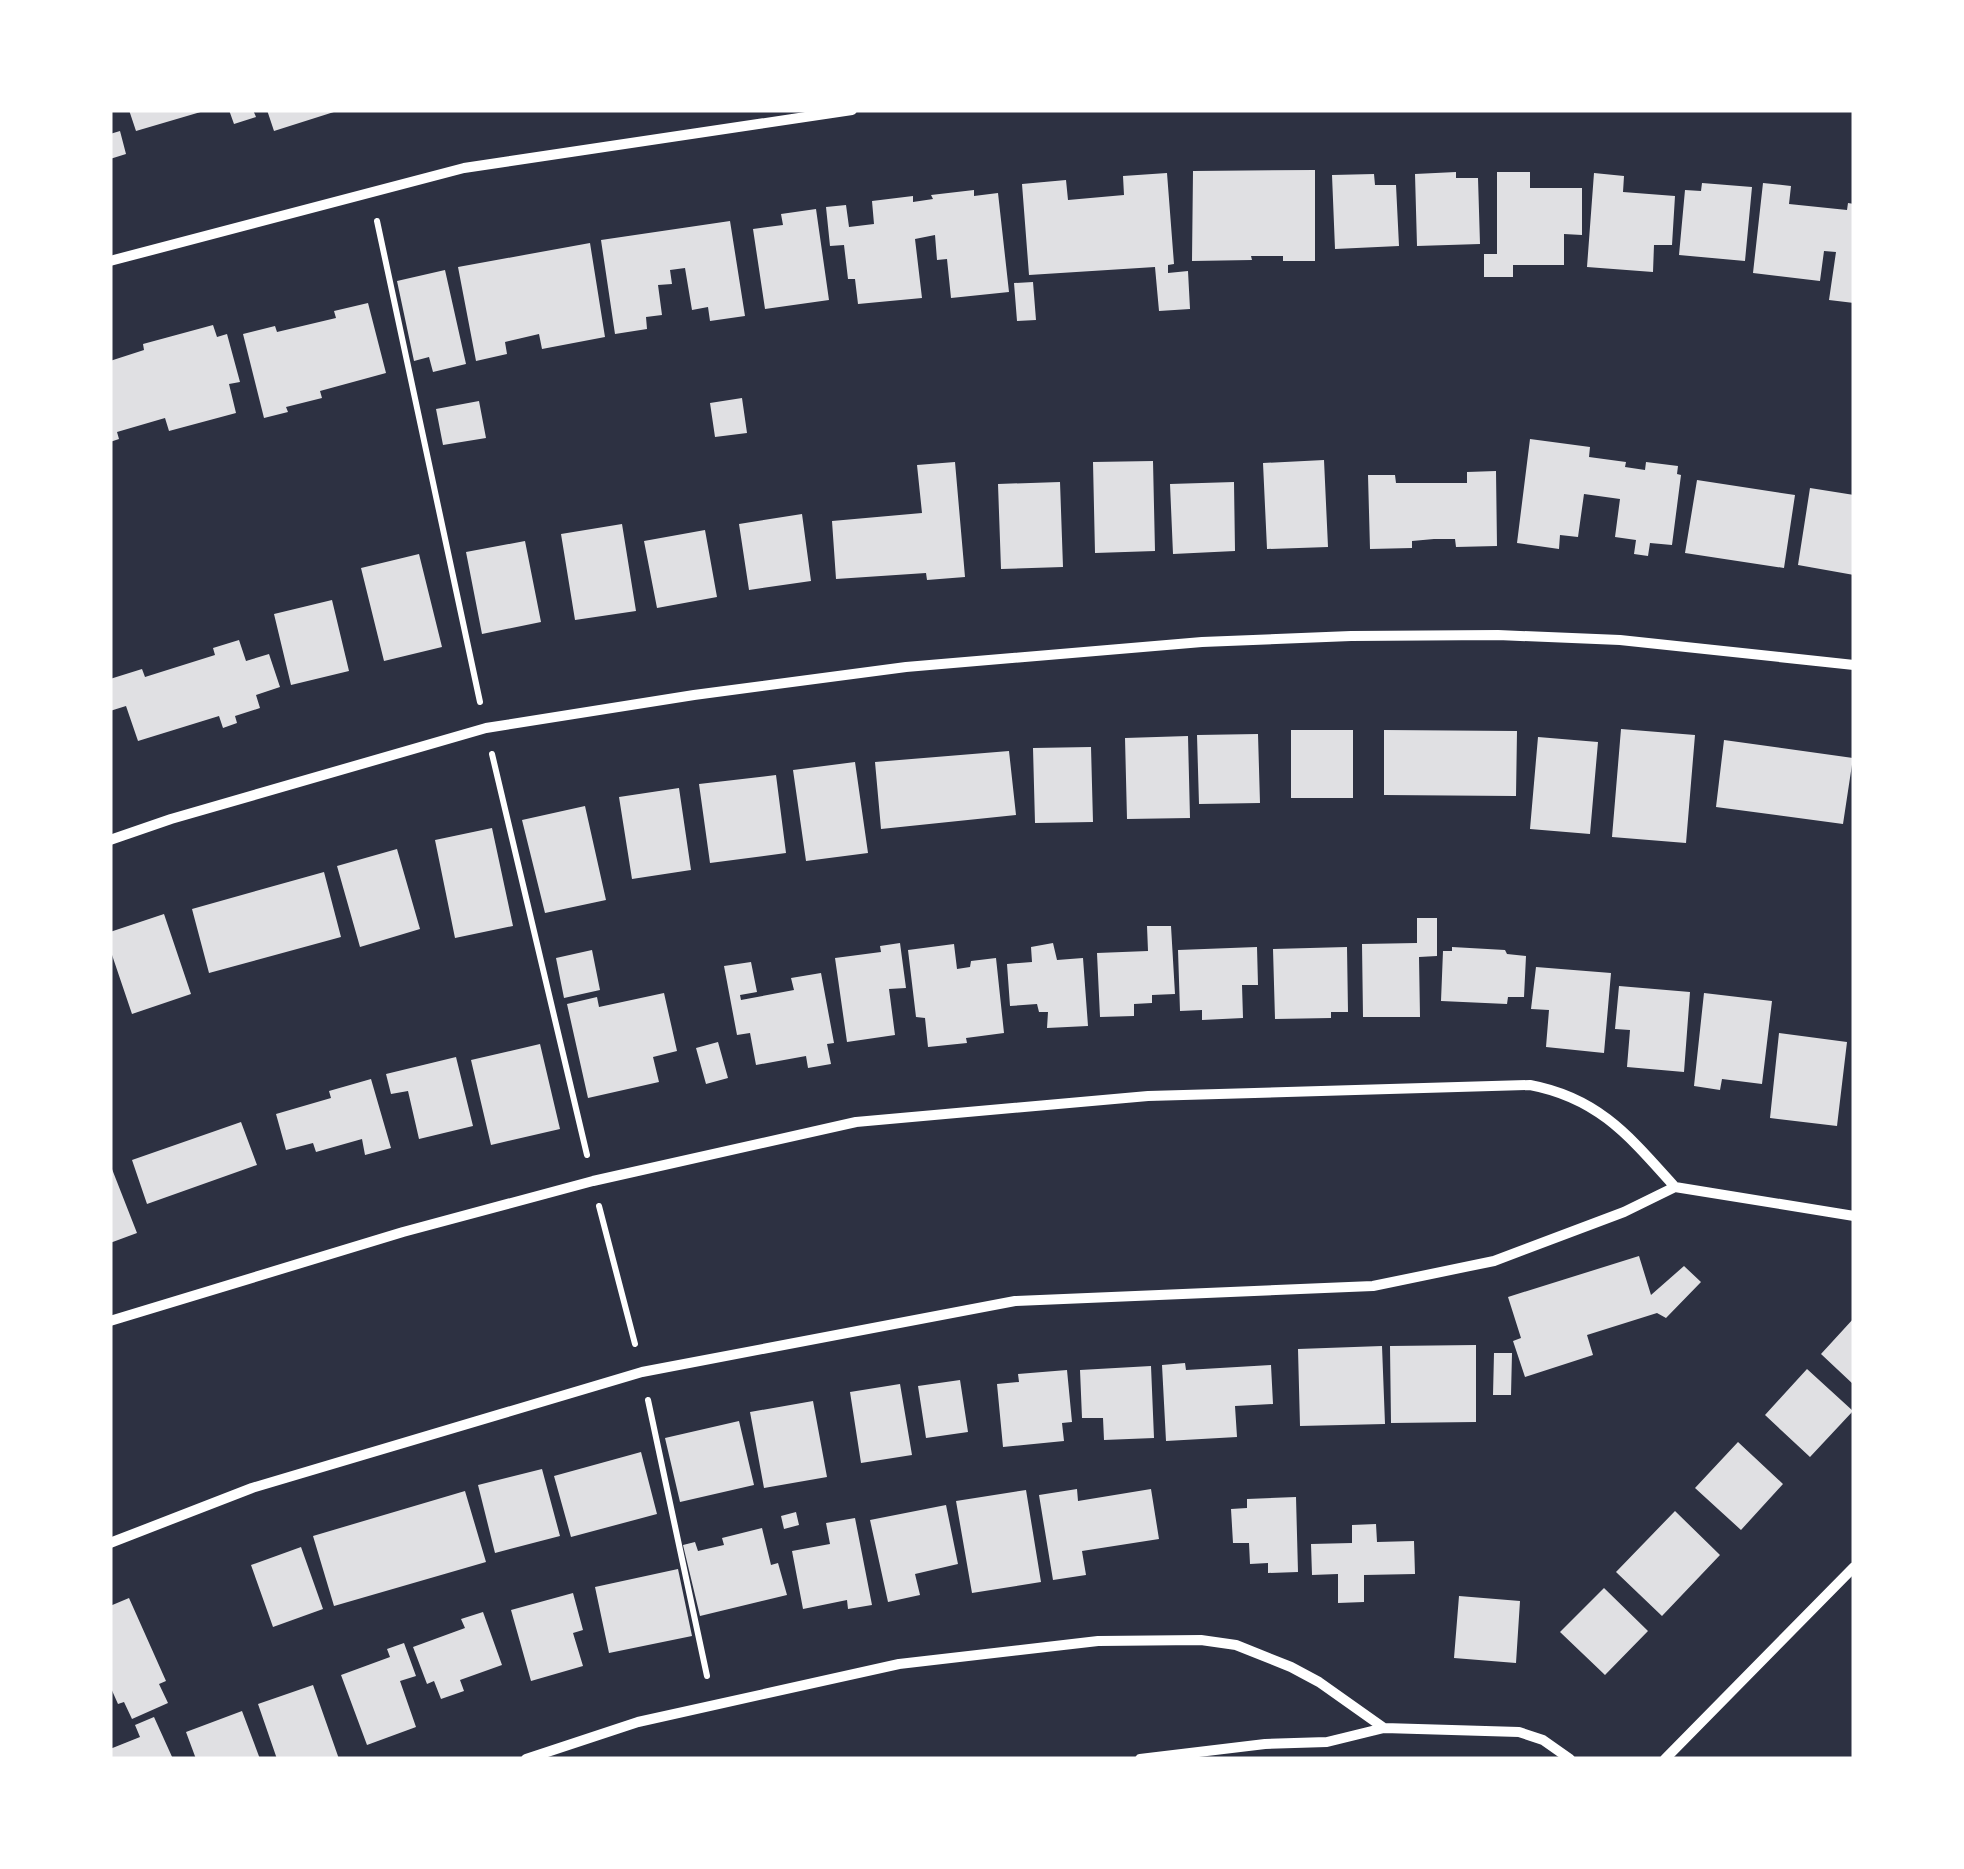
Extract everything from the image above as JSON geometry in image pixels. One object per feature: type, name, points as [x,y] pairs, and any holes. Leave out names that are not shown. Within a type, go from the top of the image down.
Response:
[{"type":"street","points":[[110,261],[464,168],[852,110]]},
{"type":"street","points":[[110,840],[171,818],[486,728],[694,695],[906,668],[1202,642],[1351,636],[1620,640],[1854,665]]},
{"type":"street","points":[[110,1321],[403,1232],[593,1181],[856,1122],[1148,1096],[1530,1084],[1558,1090],[1605,1114],[1675,1187]]},
{"type":"street","points":[[110,1543],[252,1488],[642,1372],[1015,1301],[1373,1286],[1494,1261],[1624,1212],[1675,1187],[1854,1216]]},
{"type":"street","points":[[1665,1759],[1854,1567]]},
{"type":"street","points":[[526,1759],[638,1722],[899,1664],[1098,1641],[1201,1640],[1236,1646],[1320,1682],[1384,1728]]},
{"type":"street","points":[[1140,1759],[1265,1744],[1326,1742],[1384,1728],[1519,1732],[1544,1740],[1570,1759]]},
{"type":"path","points":[[371,190],[486,728],[642,1372],[713,1706]]},
{"type":"building","points":[[129,110],[204,110],[204,111],[136,131]]},
{"type":"building","points":[[229,110],[253,110],[256,117],[234,124]]},
{"type":"building","points":[[267,110],[336,110],[337,111],[274,131]]},
{"type":"building","points":[[120,131],[126,154],[110,159],[110,134]]},
{"type":"building","points":[[1315,170],[1315,261],[1251,256],[1252,260],[1192,261],[1193,171]]},
{"type":"building","points":[[1456,172],[1456,178],[1478,178],[1480,244],[1417,246],[1415,174]]},
{"type":"building","points":[[1497,172],[1530,172],[1530,188],[1582,188],[1582,235],[1564,234],[1564,265],[1513,265],[1513,277],[1484,277],[1484,254],[1497,254]]},
{"type":"building","points":[[1167,173],[1174,264],[1168,265],[1168,273],[1188,271],[1190,309],[1159,311],[1155,267],[1029,275],[1022,184],[1066,180],[1068,200],[1124,195],[1123,176]]},
{"type":"building","points":[[1594,173],[1624,176],[1623,192],[1675,196],[1672,245],[1654,245],[1653,272],[1587,267]]},
{"type":"building","points":[[1374,174],[1375,185],[1396,185],[1399,246],[1335,249],[1332,175]]},
{"type":"building","points":[[1702,183],[1752,187],[1745,261],[1679,255],[1685,190],[1701,191]]},
{"type":"building","points":[[1763,183],[1791,186],[1789,204],[1847,210],[1848,203],[1854,204],[1854,303],[1829,300],[1836,252],[1824,251],[1820,281],[1753,273]]},
{"type":"building","points":[[974,190],[974,196],[998,193],[1009,292],[951,298],[947,259],[937,260],[935,235],[915,239],[922,298],[858,304],[855,279],[848,279],[844,245],[830,246],[826,207],[846,205],[849,227],[874,224],[872,201],[913,196],[913,202],[933,199],[931,195]]},
{"type":"building","points":[[816,209],[829,300],[765,309],[753,229],[783,225],[781,214]]},
{"type":"building","points":[[730,221],[745,316],[710,321],[708,307],[692,310],[685,268],[670,270],[672,284],[658,285],[662,315],[646,317],[647,329],[615,334],[601,240]]},
{"type":"building","points":[[590,243],[605,337],[542,349],[539,334],[505,342],[507,354],[476,361],[458,267]]},
{"type":"building","points":[[445,270],[466,364],[433,372],[429,357],[414,361],[397,281]]},
{"type":"building","points":[[1033,282],[1036,320],[1017,321],[1014,283]]},
{"type":"building","points":[[368,303],[386,373],[320,391],[322,398],[286,407],[288,412],[264,418],[243,334],[275,326],[277,332],[336,318],[334,311]]},
{"type":"building","points":[[213,325],[217,337],[227,334],[240,382],[229,384],[236,413],[169,431],[165,418],[117,432],[119,439],[110,442],[110,361],[144,350],[143,344]]},
{"type":"building","points":[[742,398],[747,433],[715,437],[710,403]]},
{"type":"building","points":[[479,401],[486,438],[443,445],[436,409]]},
{"type":"building","points":[[1530,439],[1590,447],[1589,457],[1626,462],[1625,467],[1645,470],[1646,462],[1678,466],[1677,474],[1681,475],[1672,545],[1650,543],[1648,556],[1634,554],[1636,540],[1615,537],[1620,499],[1584,494],[1578,537],[1560,535],[1559,549],[1517,543]]},
{"type":"building","points":[[1324,460],[1328,547],[1267,549],[1263,463]]},
{"type":"building","points":[[1153,461],[1155,551],[1095,553],[1093,462]]},
{"type":"building","points":[[955,462],[965,577],[927,580],[926,573],[836,579],[832,521],[922,513],[917,465]]},
{"type":"building","points":[[1496,471],[1497,546],[1456,547],[1455,539],[1434,539],[1412,541],[1412,548],[1370,549],[1368,475],[1395,475],[1396,483],[1467,483],[1467,472]]},
{"type":"building","points":[[1697,480],[1795,495],[1784,568],[1685,553]]},
{"type":"building","points":[[1060,482],[1063,567],[1001,569],[998,484]]},
{"type":"building","points":[[1234,482],[1235,551],[1173,554],[1170,484]]},
{"type":"building","points":[[1810,488],[1854,495],[1854,575],[1798,565]]},
{"type":"building","points":[[802,514],[811,581],[749,590],[739,524]]},
{"type":"building","points":[[622,524],[636,611],[575,620],[561,534]]},
{"type":"building","points":[[705,530],[717,597],[657,608],[644,541]]},
{"type":"building","points":[[525,541],[541,622],[482,634],[466,552]]},
{"type":"building","points":[[419,554],[442,647],[384,661],[361,568]]},
{"type":"building","points":[[332,600],[349,671],[291,685],[274,614]]},
{"type":"building","points":[[239,640],[246,661],[269,654],[280,687],[256,695],[260,708],[235,716],[237,723],[223,728],[219,716],[138,741],[126,706],[110,711],[110,679],[142,669],[145,677],[215,655],[213,648]]},
{"type":"building","points":[[1621,729],[1695,735],[1686,843],[1612,837]]},
{"type":"building","points":[[1291,730],[1353,730],[1353,798],[1291,798]]},
{"type":"building","points":[[1384,730],[1517,731],[1516,796],[1384,795]]},
{"type":"building","points":[[1258,734],[1260,803],[1199,804],[1197,735]]},
{"type":"building","points":[[1188,736],[1190,818],[1127,819],[1125,738]]},
{"type":"building","points":[[1538,737],[1598,742],[1590,834],[1530,829]]},
{"type":"building","points":[[1724,740],[1853,758],[1843,824],[1716,807]]},
{"type":"building","points":[[1091,747],[1093,822],[1035,823],[1033,748]]},
{"type":"building","points":[[1009,751],[1016,815],[881,829],[875,762]]},
{"type":"building","points":[[855,762],[868,853],[806,861],[793,770]]},
{"type":"building","points":[[776,775],[786,853],[710,863],[699,784]]},
{"type":"building","points":[[679,788],[691,870],[632,879],[619,797]]},
{"type":"building","points":[[585,806],[606,900],[545,913],[522,820]]},
{"type":"building","points":[[492,828],[513,926],[455,938],[435,840]]},
{"type":"building","points":[[397,849],[420,929],[360,947],[337,866]]},
{"type":"building","points":[[324,872],[341,937],[209,973],[192,909]]},
{"type":"building","points":[[164,914],[191,994],[132,1014],[110,949],[110,932]]},
{"type":"building","points":[[1417,918],[1437,918],[1437,956],[1419,957],[1420,1017],[1363,1017],[1362,944],[1417,943]]},
{"type":"building","points":[[1147,926],[1171,926],[1175,994],[1152,995],[1152,1003],[1134,1004],[1134,1016],[1100,1017],[1097,953],[1148,951]]},
{"type":"building","points":[[900,943],[906,988],[889,989],[895,1035],[847,1042],[835,958],[881,952],[880,946]]},
{"type":"building","points":[[1053,943],[1057,960],[1083,958],[1088,1026],[1047,1028],[1048,1012],[1039,1012],[1037,1004],[1010,1006],[1007,964],[1032,962],[1031,947]]},
{"type":"building","points":[[954,944],[957,969],[970,967],[971,961],[996,958],[1004,1033],[966,1038],[967,1043],[928,1047],[925,1018],[916,1017],[908,950]]},
{"type":"building","points":[[1257,947],[1258,985],[1242,985],[1243,1018],[1202,1020],[1202,1010],[1180,1011],[1178,950]]},
{"type":"building","points":[[1347,947],[1348,1012],[1331,1012],[1331,1018],[1275,1019],[1273,949]]},
{"type":"building","points":[[1452,947],[1505,950],[1507,954],[1526,956],[1524,997],[1508,997],[1507,1004],[1441,1001],[1443,951],[1452,951]]},
{"type":"building","points":[[592,950],[600,990],[564,998],[556,958]]},
{"type":"building","points":[[751,962],[757,992],[740,995],[741,1000],[794,990],[791,978],[821,973],[834,1043],[827,1044],[831,1064],[808,1068],[806,1056],[756,1065],[750,1033],[737,1035],[724,966]]},
{"type":"building","points":[[1536,967],[1611,973],[1604,1053],[1546,1047],[1549,1010],[1531,1009]]},
{"type":"building","points":[[1619,986],[1690,992],[1684,1072],[1627,1067],[1630,1030],[1615,1029]]},
{"type":"building","points":[[664,993],[677,1051],[653,1057],[659,1082],[588,1098],[567,1004],[597,997],[599,1007]]},
{"type":"building","points":[[1704,993],[1772,1001],[1762,1084],[1722,1079],[1720,1090],[1694,1086]]},
{"type":"building","points":[[1779,1033],[1847,1042],[1837,1126],[1770,1118]]},
{"type":"building","points":[[718,1042],[728,1078],[706,1084],[696,1048]]},
{"type":"building","points":[[540,1044],[560,1129],[491,1145],[471,1060]]},
{"type":"building","points":[[456,1057],[473,1126],[419,1139],[408,1091],[391,1094],[386,1074]]},
{"type":"building","points":[[371,1079],[391,1148],[365,1155],[362,1139],[316,1152],[313,1143],[286,1150],[276,1114],[331,1098],[329,1091]]},
{"type":"building","points":[[241,1122],[257,1165],[147,1204],[132,1160]]},
{"type":"building","points":[[110,1164],[137,1233],[110,1243]]},
{"type":"building","points":[[1639,1256],[1651,1295],[1684,1266],[1701,1282],[1666,1318],[1657,1313],[1587,1335],[1593,1355],[1525,1377],[1513,1341],[1521,1338],[1508,1297]]},
{"type":"building","points":[[1854,1318],[1854,1385],[1821,1354]]},
{"type":"building","points":[[1476,1345],[1476,1422],[1391,1423],[1390,1346]]},
{"type":"building","points":[[1382,1346],[1385,1424],[1300,1426],[1298,1349]]},
{"type":"building","points":[[1494,1353],[1512,1353],[1511,1395],[1493,1395]]},
{"type":"building","points":[[1185,1363],[1186,1370],[1271,1365],[1273,1404],[1235,1406],[1237,1437],[1166,1441],[1162,1365]]},
{"type":"building","points":[[1151,1366],[1154,1438],[1104,1440],[1103,1418],[1082,1418],[1080,1370]]},
{"type":"building","points":[[1807,1369],[1853,1411],[1810,1457],[1765,1415]]},
{"type":"building","points":[[1067,1370],[1072,1422],[1062,1423],[1064,1441],[1003,1447],[997,1384],[1019,1382],[1018,1374]]},
{"type":"building","points":[[960,1380],[968,1432],[926,1438],[918,1386]]},
{"type":"building","points":[[900,1384],[912,1455],[861,1463],[850,1392]]},
{"type":"building","points":[[813,1401],[827,1477],[764,1488],[750,1412]]},
{"type":"building","points":[[739,1421],[754,1485],[680,1502],[665,1438]]},
{"type":"building","points":[[1738,1442],[1783,1484],[1741,1530],[1695,1488]]},
{"type":"building","points":[[641,1452],[657,1514],[571,1537],[554,1476]]},
{"type":"building","points":[[542,1469],[560,1536],[495,1553],[478,1485]]},
{"type":"building","points":[[1077,1489],[1078,1501],[1151,1489],[1159,1539],[1082,1551],[1086,1575],[1053,1580],[1039,1495]]},
{"type":"building","points":[[1026,1490],[1041,1582],[972,1593],[956,1501]]},
{"type":"building","points":[[465,1491],[486,1562],[334,1606],[313,1536]]},
{"type":"building","points":[[1296,1497],[1298,1572],[1268,1573],[1268,1563],[1250,1564],[1249,1543],[1233,1543],[1231,1509],[1247,1508],[1247,1499]]},
{"type":"building","points":[[946,1505],[958,1564],[915,1574],[920,1595],[888,1602],[870,1520]]},
{"type":"building","points":[[1675,1511],[1720,1555],[1662,1616],[1616,1572]]},
{"type":"building","points":[[796,1512],[799,1525],[784,1529],[781,1516]]},
{"type":"building","points":[[855,1518],[872,1605],[848,1609],[847,1600],[803,1609],[792,1551],[830,1544],[826,1523]]},
{"type":"building","points":[[1376,1524],[1377,1542],[1414,1541],[1415,1574],[1364,1575],[1364,1602],[1338,1603],[1338,1574],[1312,1575],[1311,1544],[1352,1543],[1352,1525]]},
{"type":"building","points":[[762,1528],[771,1565],[778,1563],[787,1595],[700,1616],[683,1545],[695,1542],[698,1551],[724,1545],[722,1538]]},
{"type":"building","points":[[301,1547],[323,1609],[273,1627],[251,1565]]},
{"type":"building","points":[[678,1569],[692,1636],[609,1653],[595,1587]]},
{"type":"building","points":[[1604,1588],[1648,1631],[1605,1675],[1560,1632]]},
{"type":"building","points":[[573,1593],[583,1630],[573,1633],[583,1666],[531,1681],[511,1610]]},
{"type":"building","points":[[1459,1596],[1520,1601],[1516,1663],[1454,1658]]},
{"type":"building","points":[[129,1598],[166,1681],[159,1684],[168,1703],[132,1719],[124,1702],[118,1704],[110,1686],[110,1606]]},
{"type":"building","points":[[483,1612],[502,1665],[460,1680],[464,1691],[441,1699],[434,1681],[427,1684],[413,1647],[465,1628],[461,1619]]},
{"type":"building","points":[[404,1643],[416,1676],[400,1681],[416,1727],[367,1745],[341,1675],[390,1657],[387,1649]]},
{"type":"building","points":[[313,1685],[339,1759],[277,1759],[258,1704]]},
{"type":"building","points":[[242,1711],[260,1759],[196,1759],[186,1732]]},
{"type":"building","points":[[154,1717],[173,1759],[110,1759],[110,1749],[140,1737],[135,1725]]}]
